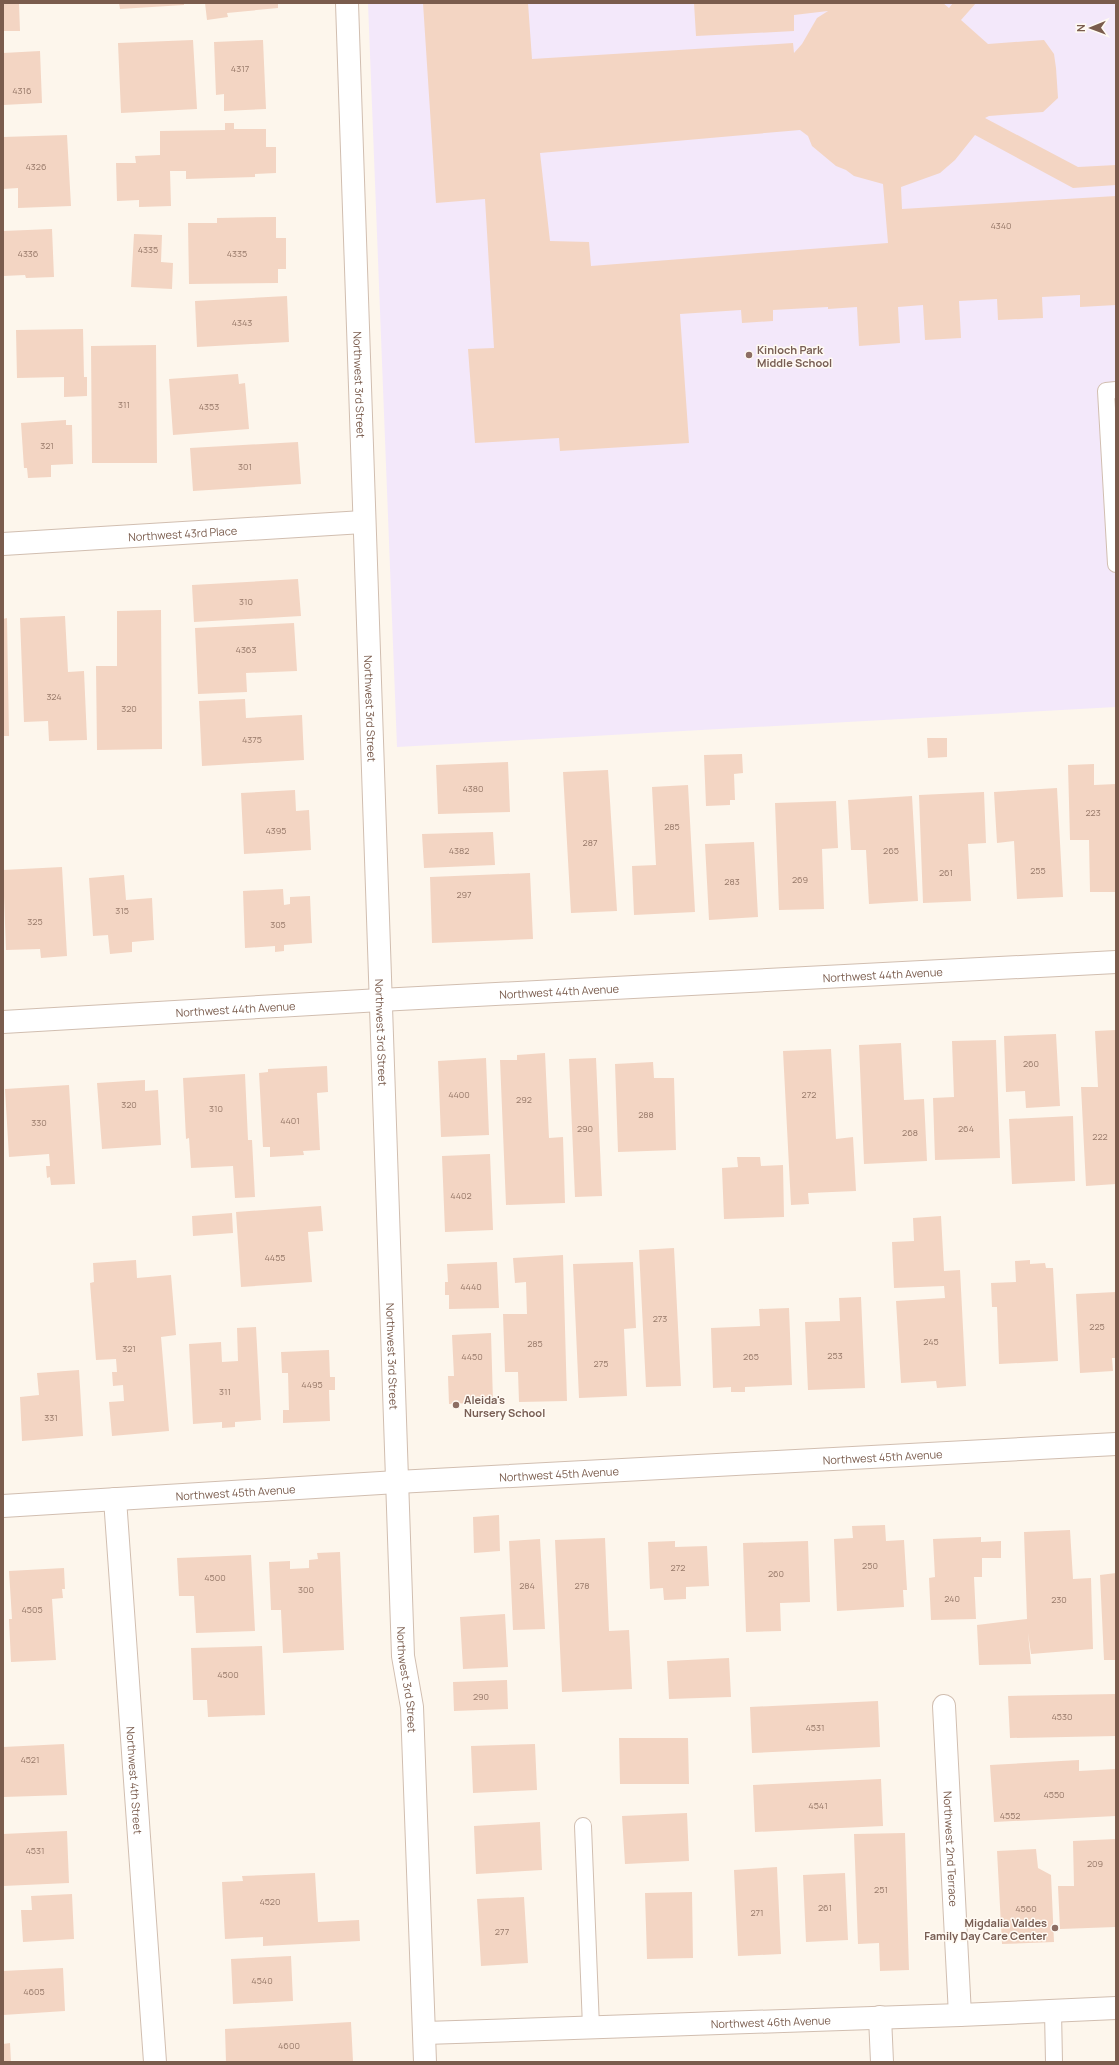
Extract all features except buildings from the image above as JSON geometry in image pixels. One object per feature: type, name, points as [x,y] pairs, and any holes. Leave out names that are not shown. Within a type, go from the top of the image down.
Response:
[{"type":"street","name":"Northwest 3rd Street","points":[[347,3],[363,522],[403,1656],[412,1707],[425,2062]]},
{"type":"street","name":"Northwest 43rd Place","points":[[3,544],[363,522]]},
{"type":"street","name":"Northwest 44th Avenue","points":[[3,1022],[380,1000],[1116,962]]},
{"type":"street","name":"Northwest 45th Avenue","points":[[3,1506],[397,1482],[1116,1444]]},
{"type":"street","name":"Northwest 4th Street","points":[[115,1500],[155,2062]]},
{"type":"street","name":"Northwest 2nd Terrace","points":[[944,1706],[960,2015]]},
{"type":"street","name":"Northwest 46th Avenue","points":[[425,2033],[960,2015],[1116,2008]]},
{"type":"street","points":[[880,2017],[882,2062]]},
{"type":"lane","points":[[1116,390],[1106,391],[1116,564]]},
{"type":"lane","points":[[583,1826],[591,2027]]},
{"type":"lane","points":[[1053,2011],[1054,2062]]},
{"type":"shaded area","name":"Kinloch Park Middle School","points":[[368,3],[1116,3],[1116,707],[397,747]]},
{"type":"place","name":"Kinloch Park Middle School","points":[[749,355]]},
{"type":"place","name":"Aleida's Nursery School","points":[[456,1405]]},
{"type":"place","name":"Migdalia Valdes Family Day Care Center","points":[[1055,1928]]}]
